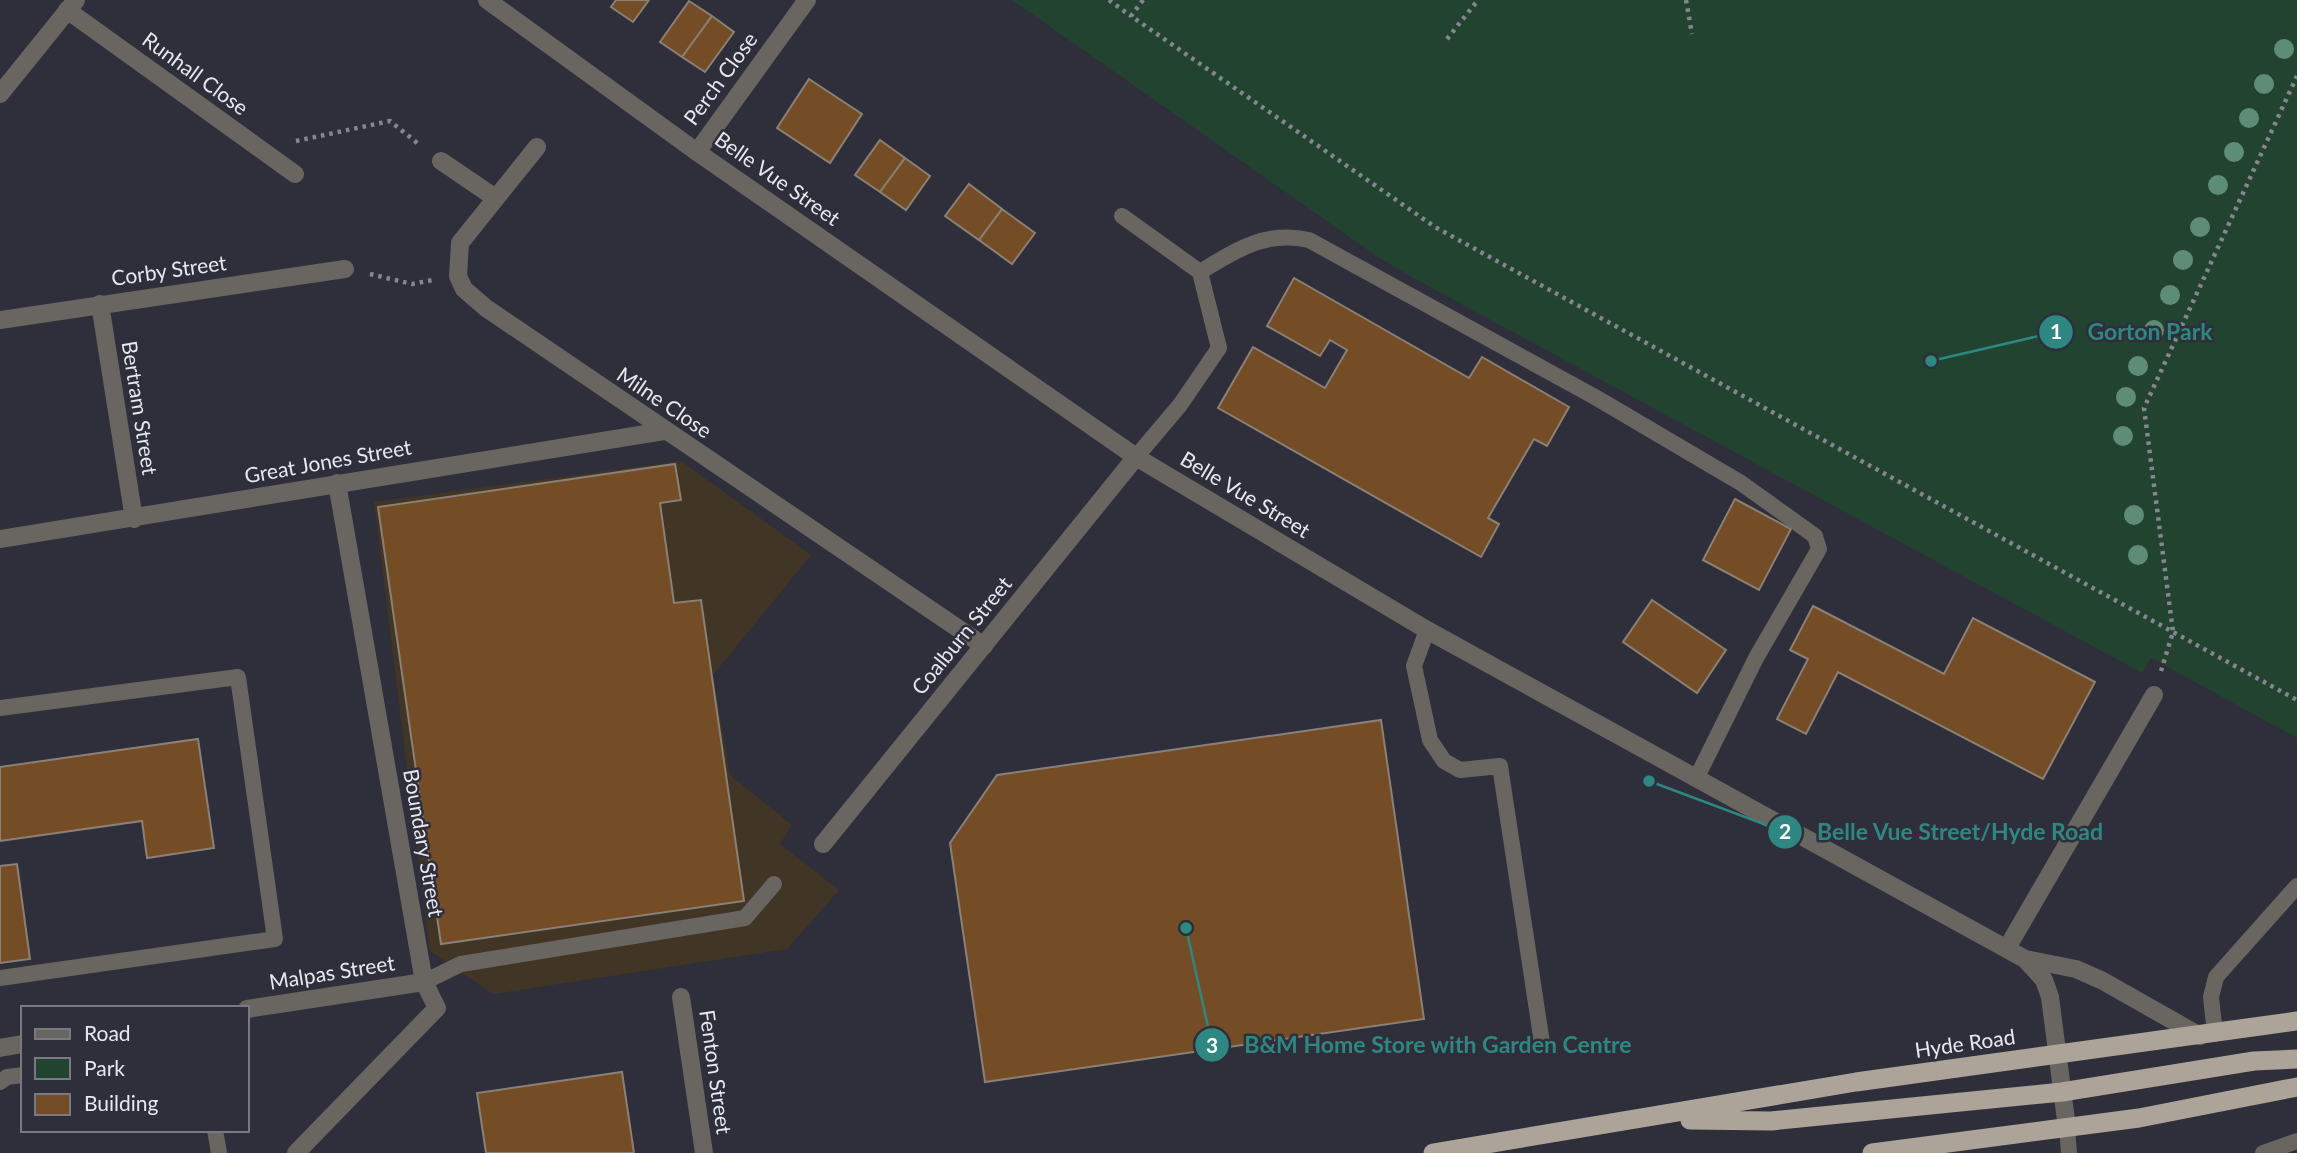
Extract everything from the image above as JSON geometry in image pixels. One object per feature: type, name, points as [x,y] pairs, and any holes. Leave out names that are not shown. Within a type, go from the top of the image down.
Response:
[{"type":"highway","name":"Hyde Road","points":[[1433,1153],[1856,1082],[2297,1021]]},
{"type":"highway","name":"Hyde Road","points":[[1640,1119],[1771,1121],[2062,1092],[2254,1061],[2297,1059]]},
{"type":"highway","points":[[1872,1153],[2182,1111],[2297,1087]]},
{"type":"street","name":"Belle Vue Street","points":[[487,0],[697,152],[1136,457],[1427,630],[2025,959],[2044,980],[2050,997],[2067,1128]]},
{"type":"street","name":"Perch Close","points":[[697,152],[807,0]]},
{"type":"street","points":[[0,94],[71,5]]},
{"type":"street","name":"Runhall Close","points":[[71,5],[295,174]]},
{"type":"street","points":[[458,276],[460,243],[494,197],[537,147]]},
{"type":"street","points":[[440,162],[494,197]]},
{"type":"street","name":"Corby Street","points":[[0,320],[345,269]]},
{"type":"street","name":"Milne Close","points":[[458,276],[464,289],[486,308],[984,646]]},
{"type":"street","name":"Bertram Street","points":[[100,304],[134,519]]},
{"type":"street","name":"Great Jones Street","points":[[0,538],[134,519],[337,483],[664,431]]},
{"type":"street","name":"Coalburn Street","points":[[823,844],[1136,457]]},
{"type":"street","name":"Boundary Street","points":[[296,1153],[437,1008],[424,982],[337,483]]},
{"type":"street","points":[[2007,948],[2154,695]]},
{"type":"street","name":"Belle Vue Street","points":[[2025,959],[2076,969],[2208,1035]]},
{"type":"street","name":"Malpas Street","points":[[248,1009],[424,982]]},
{"type":"street","name":"Fenton Street","points":[[681,997],[704,1153]]},
{"type":"street","points":[[0,1048],[21,1044]]},
{"type":"lane","points":[[1122,216],[1200,272],[1219,348],[1180,405],[1136,457]]},
{"type":"lane","points":[[1200,272],[1244,244],[1266,237],[1291,236],[1310,240],[1595,397],[1741,483],[1815,536],[1819,549],[1756,658],[1698,777]]},
{"type":"lane","points":[[1427,630],[1415,666],[1430,740],[1444,761],[1460,770],[1500,766],[1542,1043]]},
{"type":"lane","points":[[0,708],[238,677],[275,939],[0,978]]},
{"type":"lane","points":[[424,982],[461,964],[745,918],[774,884]]},
{"type":"lane","points":[[2208,1035],[2211,997],[2216,977],[2297,886]]},
{"type":"lane","points":[[0,1082],[7,1077],[21,1075]]},
{"type":"lane","points":[[2067,1128],[2069,1153]]},
{"type":"lane","points":[[215,1132],[219,1153]]},
{"type":"lane","points":[[2274,1151],[2297,1141]]},
{"type":"path","points":[[1110,0],[1435,227],[2297,699]]},
{"type":"path","points":[[1131,16],[1143,0]]},
{"type":"path","points":[[1447,39],[1478,0]]},
{"type":"path","points":[[1686,0],[1692,34]]},
{"type":"path","points":[[2154,695],[2173,632],[2144,408],[2297,76]]},
{"type":"path","points":[[260,149],[390,121],[440,162]]},
{"type":"path","points":[[345,269],[412,284],[458,276]]},
{"type":"shaded area","points":[[681,461],[811,555],[713,675],[730,775],[792,825],[780,844],[839,890],[787,949],[493,994],[430,951],[374,502]]},
{"type":"green space","points":[[1012,0],[2297,0],[2297,738],[2151,658],[2142,673],[1419,281],[1378,257]]},
{"type":"building","points":[[616,0],[649,0],[633,22],[611,7]]},
{"type":"building","points":[[689,1],[712,16],[682,57],[660,42]]},
{"type":"building","points":[[712,16],[734,32],[705,72],[682,57]]},
{"type":"building","points":[[809,79],[862,114],[830,163],[777,128]]},
{"type":"building","points":[[880,140],[905,158],[880,192],[855,175]]},
{"type":"building","points":[[905,158],[930,176],[906,210],[880,192]]},
{"type":"building","points":[[969,184],[1002,209],[979,240],[945,216]]},
{"type":"building","points":[[1002,209],[1035,233],[1012,264],[979,240]]},
{"type":"building","points":[[1294,278],[1469,378],[1482,357],[1569,407],[1547,446],[1534,439],[1488,518],[1499,524],[1481,557],[1218,408],[1253,347],[1325,388],[1347,350],[1330,340],[1320,356],[1267,326]]},
{"type":"building","points":[[675,464],[681,500],[660,503],[674,603],[701,600],[744,901],[441,944],[378,507]]},
{"type":"building","points":[[1735,499],[1791,529],[1759,590],[1703,560]]},
{"type":"building","points":[[1652,600],[1726,650],[1697,693],[1623,642]]},
{"type":"building","points":[[1813,606],[1944,674],[1973,618],[2095,682],[2043,779],[1838,672],[1806,734],[1777,719],[1808,659],[1790,650]]},
{"type":"building","points":[[1381,720],[1424,1019],[985,1082],[950,843],[997,775]]},
{"type":"building","points":[[198,739],[214,848],[147,858],[142,821],[0,841],[0,767]]},
{"type":"building","points":[[17,864],[30,959],[0,963],[0,866]]},
{"type":"building","points":[[622,1072],[634,1153],[486,1153],[477,1093]]},
{"type":"place","name":"Gorton Park","points":[[1931,361]]},
{"type":"place","name":"Belle Vue Street/Hyde Road","points":[[1649,781]]},
{"type":"place","name":"B&M Home Store with Garden Centre","points":[[1186,928]]}]
